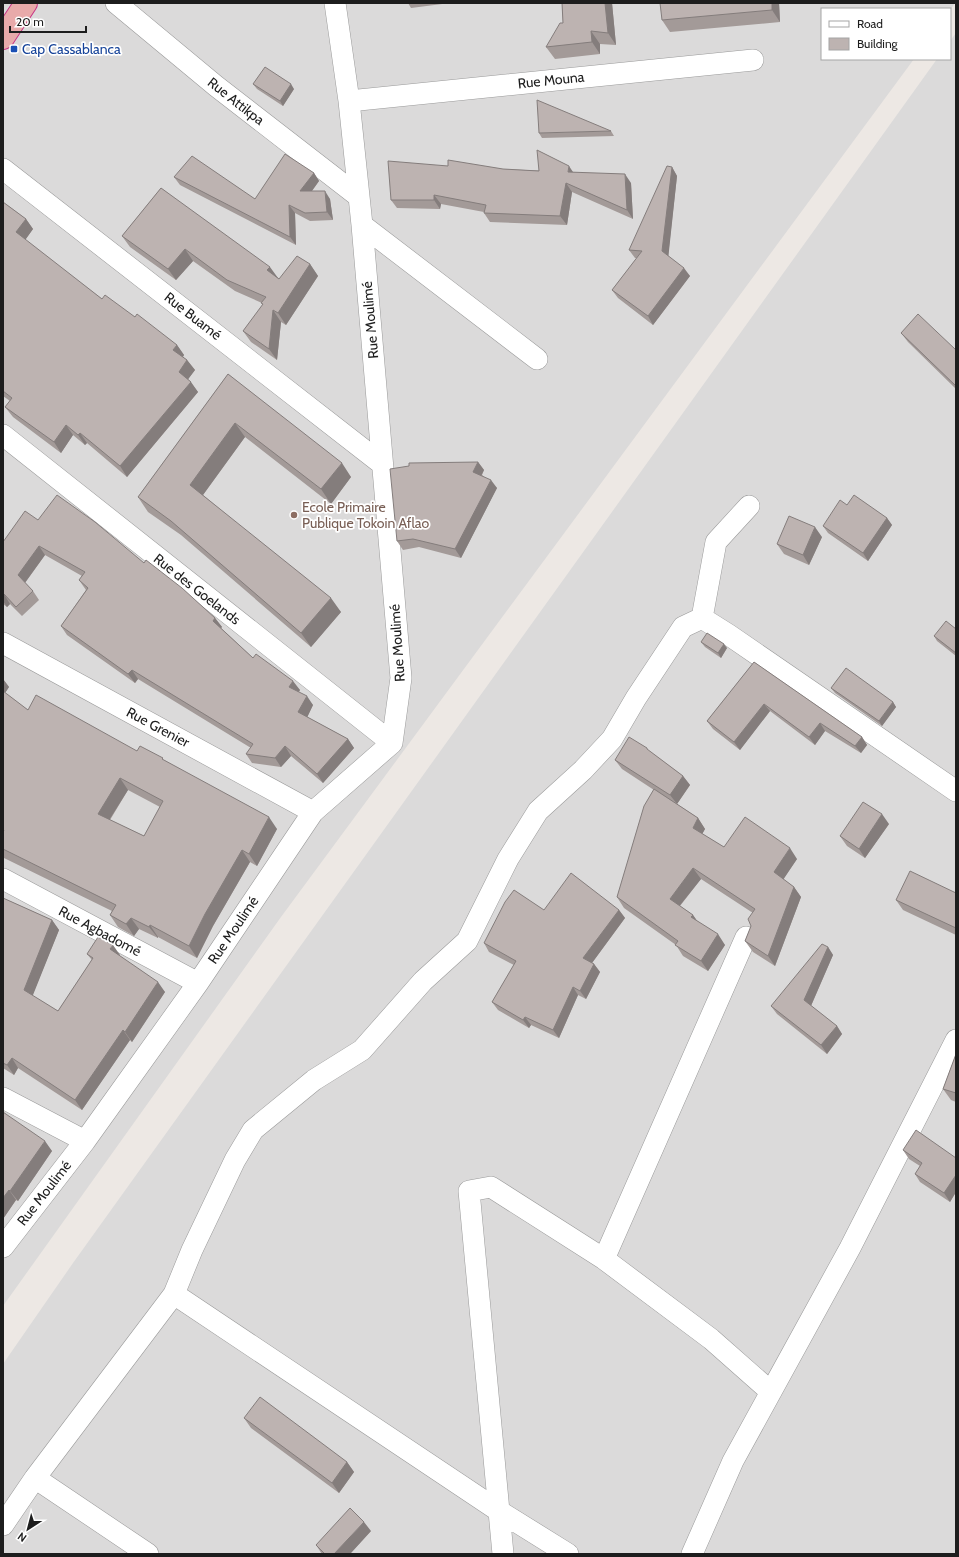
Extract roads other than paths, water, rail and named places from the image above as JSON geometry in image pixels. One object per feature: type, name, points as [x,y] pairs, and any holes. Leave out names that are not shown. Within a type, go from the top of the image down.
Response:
[{"type":"highway","points":[[3,38],[26,3]]},
{"type":"street","name":"Rue Attikpa","points":[[116,3],[216,86],[358,196]]},
{"type":"street","name":"Rue Moulimé","points":[[3,1247],[85,1141],[198,983],[313,812],[392,743],[401,678],[362,225],[349,101],[336,3]]},
{"type":"street","name":"Rue Mouna","points":[[349,101],[753,60]]},
{"type":"street","name":"Rue Buamé","points":[[3,168],[382,464]]},
{"type":"street","points":[[362,225],[537,359]]},
{"type":"street","name":"Rue des Goelands","points":[[3,435],[392,743]]},
{"type":"street","points":[[702,618],[716,542],[749,506]]},
{"type":"street","points":[[702,618],[956,791]]},
{"type":"street","points":[[3,1525],[35,1478],[174,1294],[192,1250],[235,1160],[253,1130],[314,1080],[362,1050],[423,981],[468,941],[508,859],[538,811],[583,770],[612,739],[636,698],[683,627],[702,618]]},
{"type":"street","name":"Rue Grenier","points":[[3,643],[313,812]]},
{"type":"street","name":"Rue Agbadomé","points":[[3,879],[198,983]]},
{"type":"street","points":[[604,1259],[746,937]]},
{"type":"street","points":[[692,1554],[733,1461],[850,1248],[956,1040]]},
{"type":"street","points":[[3,1098],[85,1141]]},
{"type":"street","points":[[503,1554],[469,1191],[492,1187],[604,1259],[711,1339],[771,1392]]},
{"type":"street","points":[[174,1294],[499,1511],[568,1554]]},
{"type":"street","points":[[35,1478],[148,1554]]},
{"type":"place","name":"Cap Cassablanca","points":[[14,49]]},
{"type":"place","name":"Ecole Primaire Publique Tokoin Aflao","points":[[294,515]]}]
